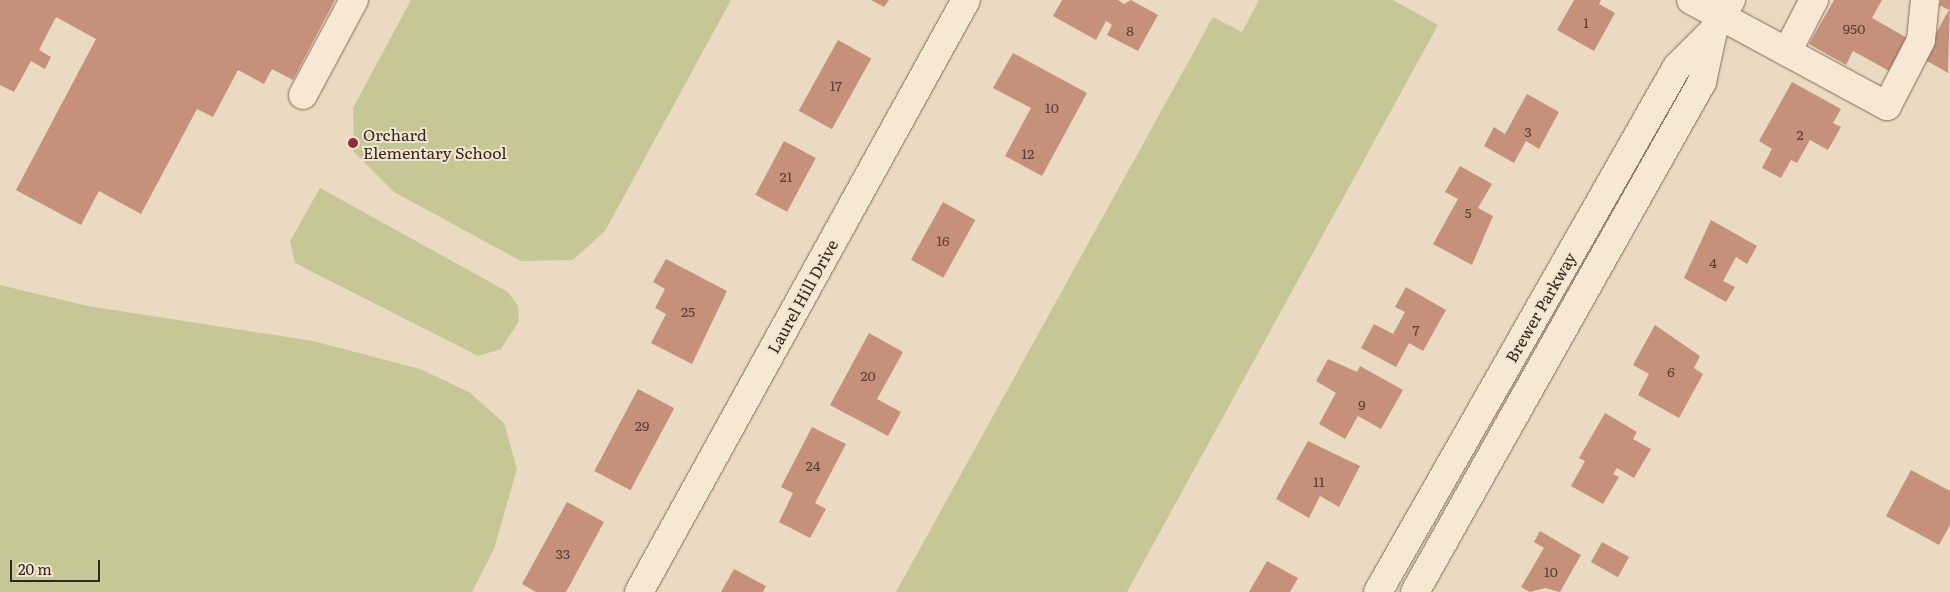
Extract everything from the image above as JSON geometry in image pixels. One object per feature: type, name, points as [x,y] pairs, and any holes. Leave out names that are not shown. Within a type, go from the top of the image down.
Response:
[{"type":"street","points":[[303,95],[354,0]]},
{"type":"street","name":"Laurel Hill Drive","points":[[639,592],[966,0]]},
{"type":"street","points":[[1691,0],[1887,106],[1922,40],[1924,0]]},
{"type":"street","points":[[1787,52],[1814,0]]},
{"type":"street","name":"Brewer Parkway","points":[[1378,592],[1677,67],[1722,16]]},
{"type":"street","name":"Brewer Parkway","points":[[1415,592],[1702,82],[1722,16]]},
{"type":"green space","points":[[411,0],[731,0],[605,231],[573,260],[521,261],[394,192],[354,152],[353,108]]},
{"type":"green space","points":[[1259,0],[1393,0],[1438,25],[1127,592],[896,592],[1213,17],[1242,32]]},
{"type":"green space","points":[[320,188],[508,292],[518,306],[519,321],[501,349],[478,356],[295,263],[290,241]]},
{"type":"green space","points":[[0,285],[88,306],[313,341],[420,369],[469,392],[504,423],[517,469],[494,549],[472,592],[0,592]]},
{"type":"building","points":[[0,0],[335,0],[293,80],[272,69],[264,84],[238,70],[213,117],[197,109],[141,214],[99,191],[81,225],[16,190],[96,39],[56,17],[39,50],[51,57],[45,69],[31,61],[14,92],[0,85]]},
{"type":"building","points":[[871,0],[889,0],[884,7]]},
{"type":"building","points":[[1062,0],[1118,0],[1124,4],[1131,0],[1158,15],[1138,51],[1107,35],[1112,25],[1106,21],[1096,40],[1053,16]]},
{"type":"building","points":[[1574,0],[1601,0],[1599,4],[1615,13],[1594,51],[1557,30]]},
{"type":"building","points":[[1834,0],[1882,0],[1872,18],[1909,39],[1891,72],[1853,51],[1846,65],[1809,44]]},
{"type":"building","points":[[1941,0],[1950,0],[1948,73],[1922,58],[1949,10],[1939,5]]},
{"type":"building","points":[[838,40],[871,58],[832,129],[799,111]]},
{"type":"building","points":[[1013,53],[1087,93],[1042,176],[1005,156],[1031,108],[993,88]]},
{"type":"building","points":[[1792,82],[1841,109],[1833,123],[1841,127],[1828,150],[1810,140],[1797,163],[1791,160],[1781,178],[1762,168],[1772,149],[1759,141]]},
{"type":"building","points":[[1527,94],[1559,112],[1539,149],[1526,141],[1514,163],[1484,146],[1494,127],[1505,134]]},
{"type":"building","points":[[784,141],[816,158],[787,212],[755,195]]},
{"type":"building","points":[[1460,166],[1492,184],[1478,208],[1493,216],[1472,265],[1433,244],[1458,199],[1445,192]]},
{"type":"building","points":[[943,202],[975,220],[943,278],[911,260]]},
{"type":"building","points":[[1711,220],[1757,246],[1747,264],[1736,257],[1723,281],[1735,287],[1726,302],[1684,278]]},
{"type":"building","points":[[666,259],[727,291],[692,364],[651,343],[666,314],[655,308],[665,289],[653,282]]},
{"type":"building","points":[[1406,287],[1446,310],[1423,351],[1409,343],[1396,367],[1361,348],[1374,324],[1393,334],[1405,312],[1395,307]]},
{"type":"building","points":[[1655,325],[1700,356],[1694,368],[1703,374],[1679,418],[1638,395],[1649,374],[1633,365]]},
{"type":"building","points":[[869,333],[903,352],[877,399],[901,412],[888,436],[830,405]]},
{"type":"building","points":[[1328,359],[1357,372],[1360,366],[1403,390],[1381,429],[1358,416],[1345,439],[1319,424],[1336,393],[1316,381]]},
{"type":"building","points":[[638,389],[674,408],[631,490],[594,471]]},
{"type":"building","points":[[1605,413],[1637,432],[1633,439],[1651,449],[1634,478],[1617,468],[1613,474],[1619,477],[1603,504],[1571,486],[1585,461],[1579,458]]},
{"type":"building","points":[[812,427],[846,444],[815,503],[826,509],[810,538],[779,522],[793,493],[781,487]]},
{"type":"building","points":[[1308,441],[1360,466],[1339,507],[1320,496],[1309,518],[1276,499]]},
{"type":"building","points":[[1911,470],[1950,491],[1950,525],[1939,545],[1886,516]]},
{"type":"building","points":[[567,502],[604,522],[566,592],[536,592],[522,584]]},
{"type":"building","points":[[1540,531],[1581,555],[1560,592],[1545,588],[1530,592],[1521,587],[1544,548],[1534,542]]},
{"type":"building","points":[[1602,542],[1629,557],[1618,577],[1591,562]]},
{"type":"building","points":[[1267,561],[1298,578],[1290,592],[1249,592]]},
{"type":"building","points":[[734,569],[766,586],[763,592],[721,592]]},
{"type":"place","name":"Orchard Elementary School","points":[[353,143]]}]
